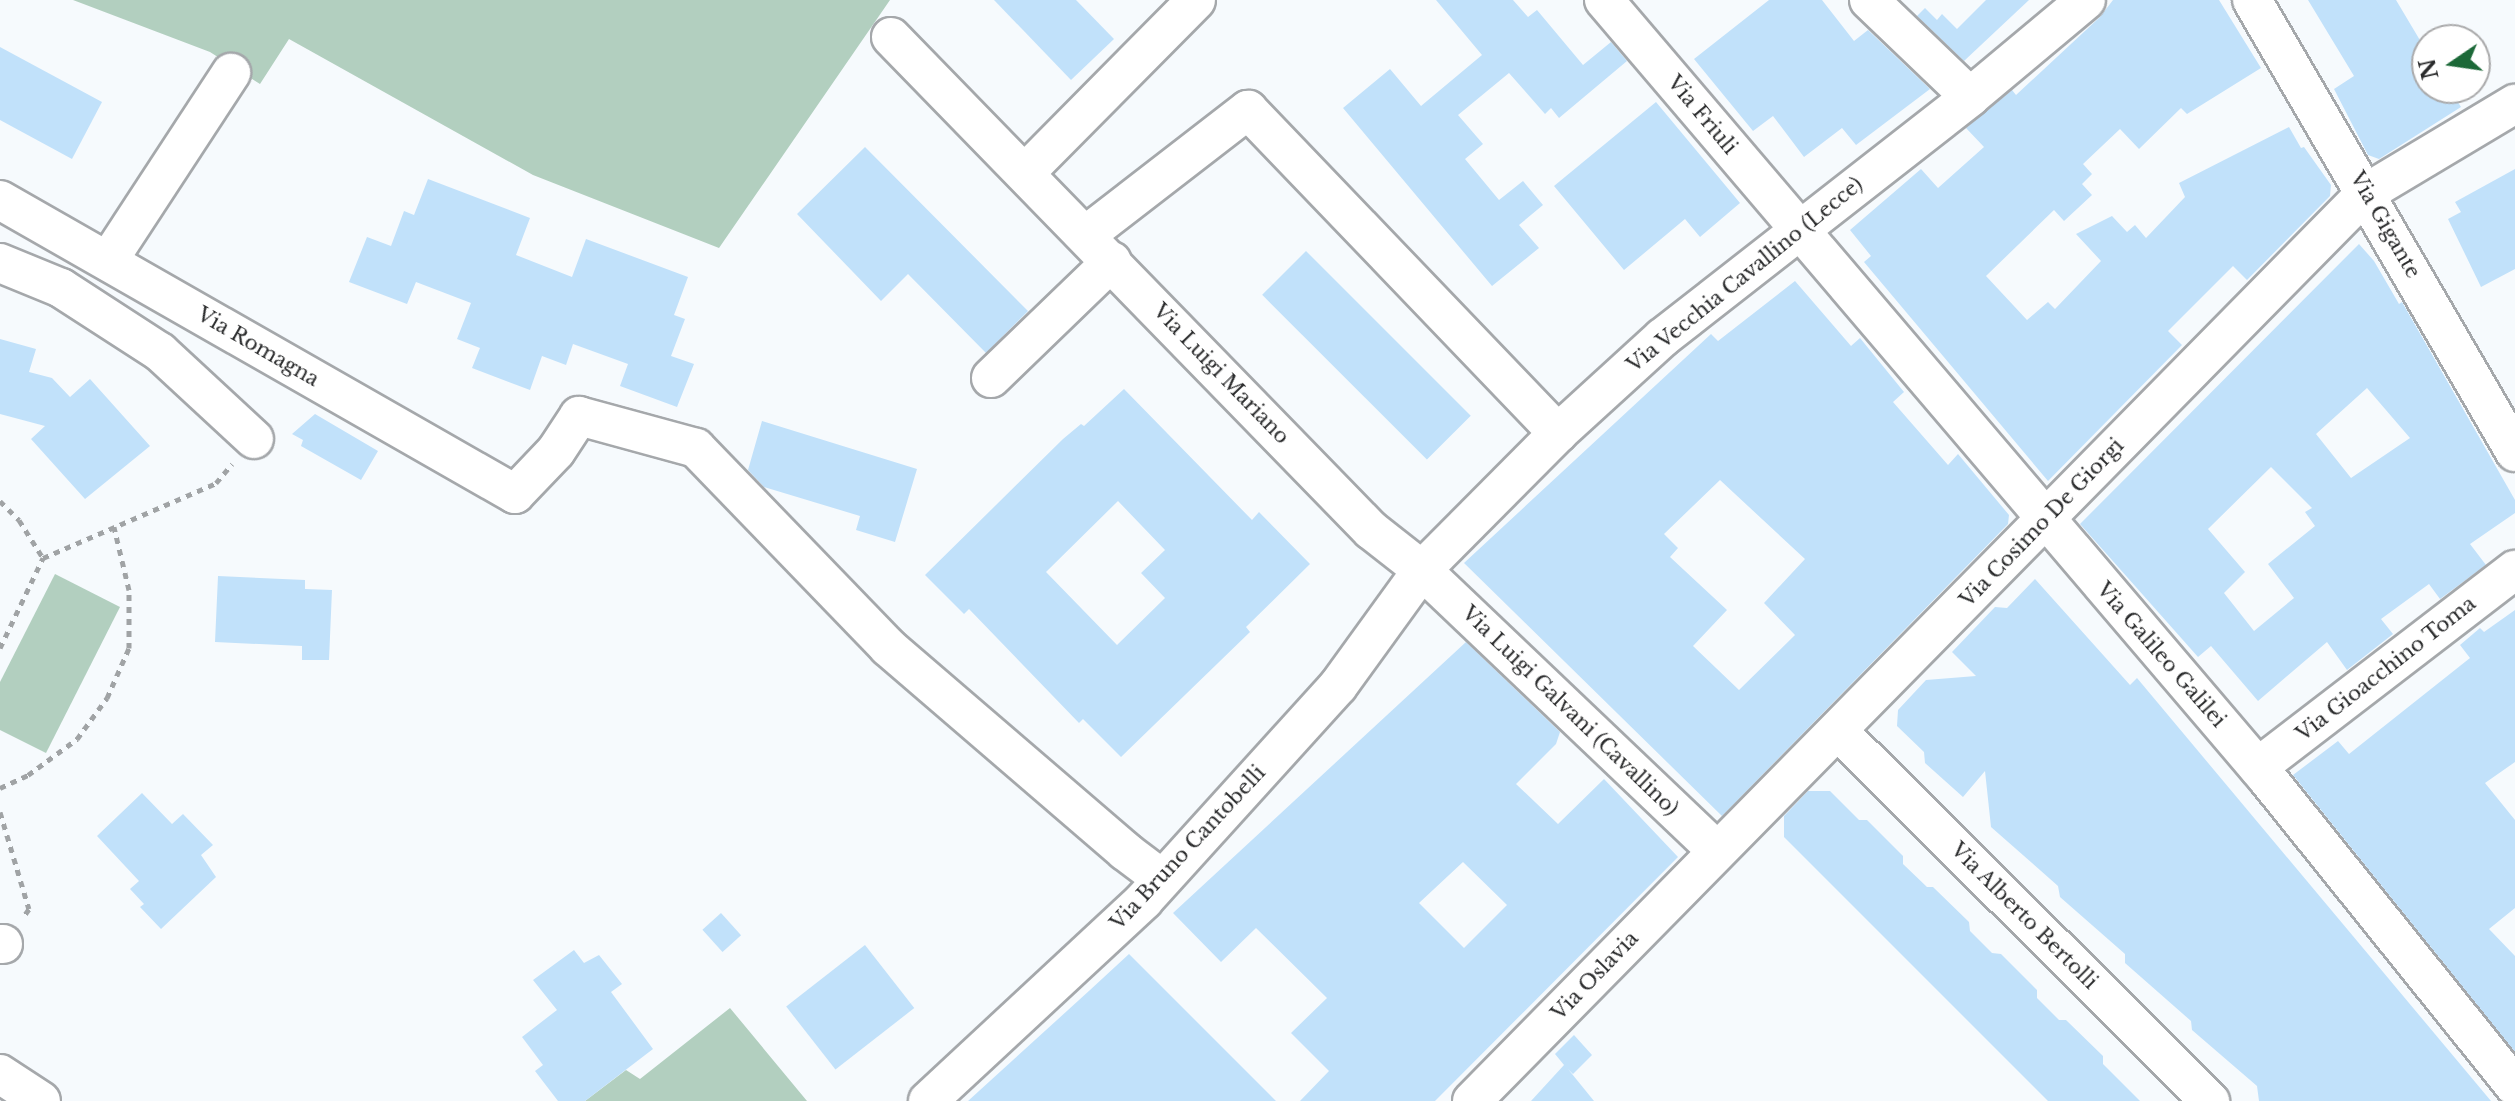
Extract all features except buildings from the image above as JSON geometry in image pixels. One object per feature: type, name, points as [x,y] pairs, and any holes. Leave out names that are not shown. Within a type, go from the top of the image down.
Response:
[{"type":"street","points":[[1025,173],[1196,0]]},
{"type":"street","name":"Via Friuli","points":[[1604,0],[1800,230]]},
{"type":"street","points":[[1869,0],[1970,97]]},
{"type":"street","name":"Via Vecchia Cavallino (Lecce)","points":[[1422,570],[1558,433],[1662,338],[1970,97],[2086,0]]},
{"type":"street","name":"Via Gigante","points":[[2252,0],[2515,452]]},
{"type":"street","name":"Via Luigi Mariano","points":[[891,37],[1371,530],[1422,570]]},
{"type":"street","points":[[108,261],[231,73]]},
{"type":"street","name":"Via Cosimo De Giorgi","points":[[1717,851],[2366,193],[2515,104]]},
{"type":"street","points":[[991,378],[1099,248],[1248,110],[1558,433]]},
{"type":"street","name":"Via Romagna","points":[[0,200],[515,494],[556,451],[579,416],[696,448],[888,647],[1125,851],[1162,879]]},
{"type":"street","name":"Via Galileo Galilei","points":[[1800,230],[2044,520],[2258,767],[2515,1087]]},
{"type":"street","points":[[0,263],[61,288],[160,352],[254,439]]},
{"type":"street","name":"Via Luigi Galvani (Cavallino)","points":[[1422,570],[1717,851]]},
{"type":"street","name":"Via Bruno Cantobelli","points":[[928,1101],[1162,879],[1338,686],[1422,570]]},
{"type":"street","name":"Via Gioacchino Toma","points":[[2258,767],[2515,570]]},
{"type":"street","name":"Via Alberto Bertolli","points":[[1838,731],[2210,1101]]},
{"type":"street","name":"Via Oslavia","points":[[1472,1101],[1717,851]]},
{"type":"street","points":[[0,1074],[41,1101]]},
{"type":"path","points":[[0,648],[43,558],[216,483],[254,439]]},
{"type":"path","points":[[0,501],[19,520],[43,558]]},
{"type":"path","points":[[0,788],[28,775],[77,739],[107,698],[129,648],[129,590],[114,527]]},
{"type":"path","points":[[0,812],[29,909],[1,944]]},
{"type":"green space","points":[[73,0],[890,0],[719,248],[533,175],[289,39],[260,84],[210,52]]},
{"type":"green space","points":[[55,574],[120,607],[46,753],[0,730],[0,682]]},
{"type":"green space","points":[[730,1008],[807,1101],[585,1101],[626,1070],[640,1079]]}]
